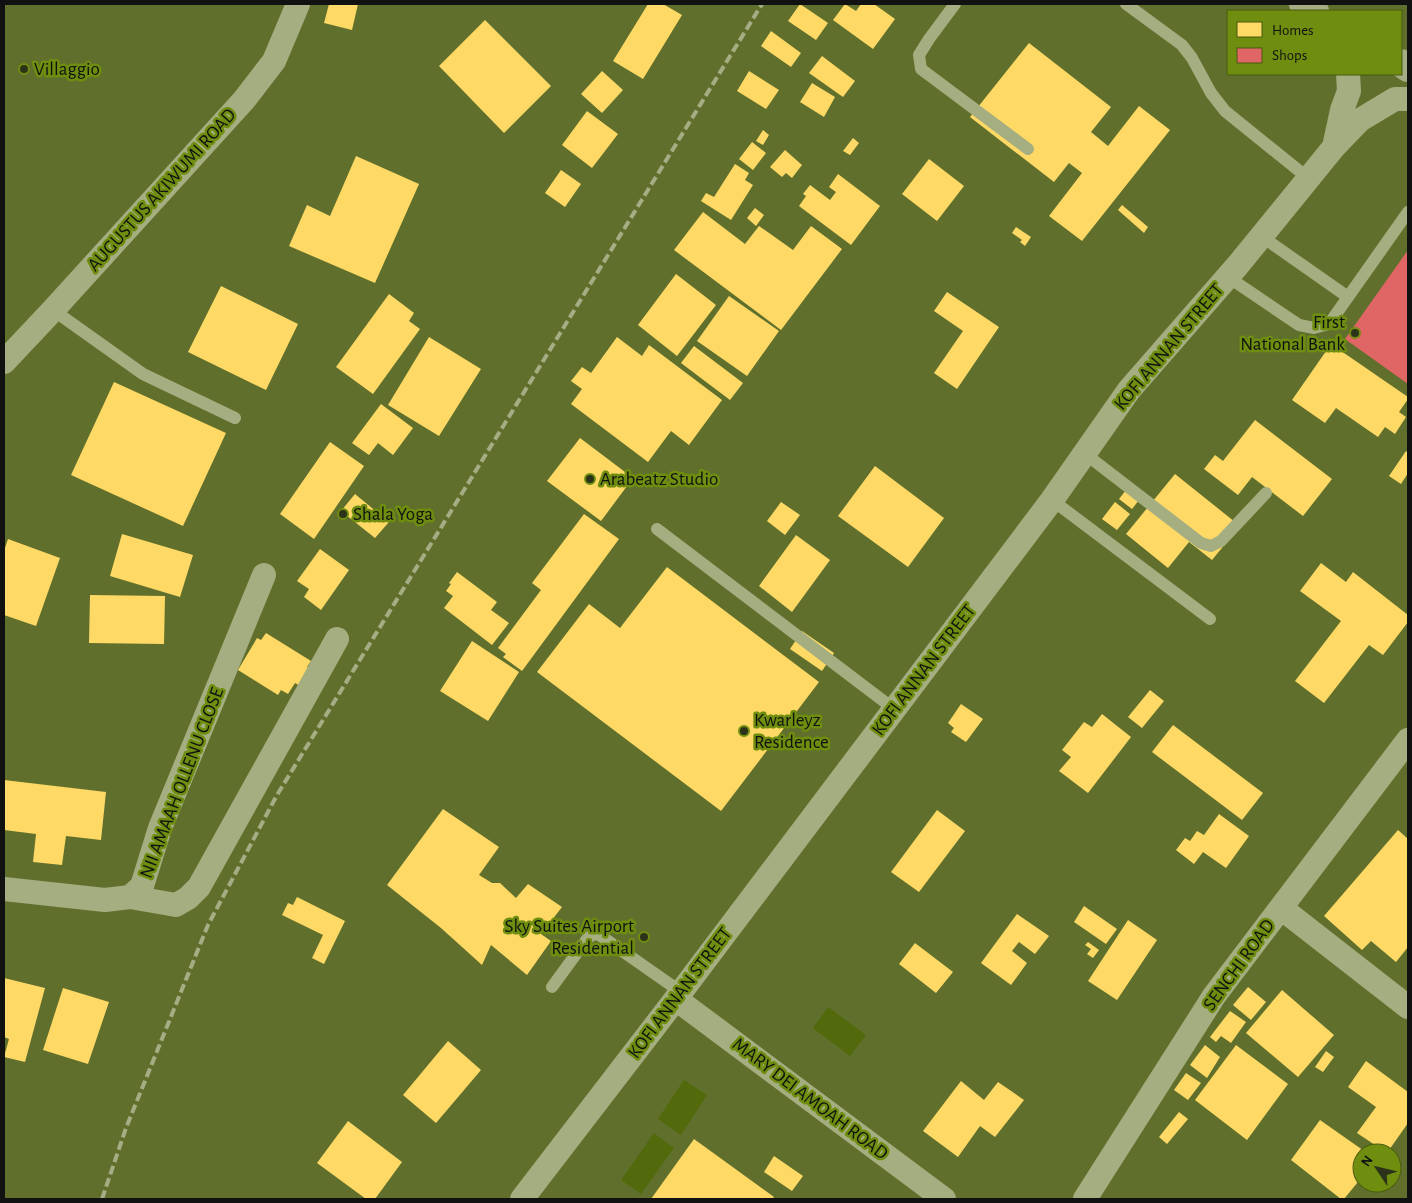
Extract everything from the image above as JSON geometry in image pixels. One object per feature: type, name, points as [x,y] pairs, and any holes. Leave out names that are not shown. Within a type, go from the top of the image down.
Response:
[{"type":"street","name":"AUGUSTUS AKIWUMI ROAD","points":[[4,362],[244,100],[274,61],[298,4]]},
{"type":"street","name":"KOFI ANNAN STREET","points":[[1334,147],[1342,110],[1349,91],[1348,75]]},
{"type":"street","name":"KOFI ANNAN STREET","points":[[522,1199],[678,996],[1052,500],[1129,390],[1262,236],[1334,147],[1360,120],[1395,100],[1408,99]]},
{"type":"street","name":"NII AMAAH OLLENU CLOSE","points":[[4,889],[105,900],[130,897],[142,886],[160,828],[264,575]]},
{"type":"street","points":[[130,897],[176,905],[188,898],[198,887],[337,639]]},
{"type":"street","name":"SENCHI ROAD","points":[[1085,1199],[1214,996],[1408,740]]},
{"type":"street","points":[[1281,908],[1408,1006]]},
{"type":"street","name":"MARY DEI AMOAH ROAD","points":[[678,996],[944,1199]]},
{"type":"lane","points":[[955,4],[928,39],[919,55],[921,69],[1028,149]]},
{"type":"lane","points":[[1126,4],[1182,45],[1225,111],[1308,178]]},
{"type":"lane","points":[[1228,276],[1299,326],[1314,328],[1329,324],[1408,212]]},
{"type":"lane","points":[[1262,236],[1348,297]]},
{"type":"lane","points":[[53,310],[143,374],[235,418]]},
{"type":"lane","points":[[1084,453],[1202,543],[1211,546],[1221,540],[1266,493]]},
{"type":"lane","points":[[1052,500],[1210,620]]},
{"type":"lane","points":[[658,529],[894,709]]},
{"type":"lane","points":[[552,988],[587,939],[592,934],[598,934],[678,996]]},
{"type":"shaded area","points":[[828,1007],[866,1035],[850,1056],[813,1028]]},
{"type":"shaded area","points":[[684,1080],[707,1095],[681,1135],[658,1119]]},
{"type":"shaded area","points":[[654,1133],[674,1148],[641,1194],[621,1180]]},
{"type":"building: Homes","points":[[329,4],[358,4],[352,30],[324,23]]},
{"type":"building: Homes","points":[[648,4],[663,4],[682,15],[643,79],[613,61]]},
{"type":"building: Homes","points":[[800,4],[828,23],[816,40],[788,21]]},
{"type":"building: Homes","points":[[845,4],[856,11],[861,4],[874,4],[895,19],[873,49],[833,20]]},
{"type":"building: Homes","points":[[485,20],[551,86],[504,133],[439,66]]},
{"type":"building: Homes","points":[[771,31],[801,53],[791,67],[761,46]]},
{"type":"building: Homes","points":[[1029,43],[1111,107],[1091,132],[1108,146],[1139,106],[1170,130],[1082,241],[1049,216],[1082,173],[1069,163],[1054,182],[970,117]]},
{"type":"building: Homes","points":[[822,56],[855,81],[843,97],[809,73]]},
{"type":"building: Homes","points":[[602,71],[623,90],[602,113],[581,94]]},
{"type":"building: Homes","points":[[749,71],[779,90],[766,109],[737,91]]},
{"type":"building: Homes","points":[[812,83],[835,97],[824,117],[800,102]]},
{"type":"building: Homes","points":[[587,111],[618,134],[592,168],[562,145]]},
{"type":"building: Homes","points":[[763,130],[769,135],[763,145],[756,141]]},
{"type":"building: Homes","points":[[853,138],[859,143],[850,155],[843,151]]},
{"type":"building: Homes","points":[[752,142],[766,153],[753,170],[739,159]]},
{"type":"building: Homes","points":[[785,150],[802,165],[792,178],[786,173],[782,177],[770,167]]},
{"type":"building: Homes","points":[[356,156],[419,184],[375,283],[289,246],[307,205],[330,216]]},
{"type":"building: Homes","points":[[929,159],[964,186],[937,221],[902,194]]},
{"type":"building: Homes","points":[[735,164],[749,173],[745,180],[753,185],[731,220],[701,201],[706,193],[714,197]]},
{"type":"building: Homes","points":[[561,170],[581,184],[565,207],[545,193]]},
{"type":"building: Homes","points":[[838,174],[880,206],[851,245],[799,206],[806,196],[803,194],[810,185],[830,200],[836,192],[829,187]]},
{"type":"building: Homes","points":[[1122,205],[1148,227],[1144,233],[1118,210]]},
{"type":"building: Homes","points":[[755,208],[764,215],[756,226],[747,218]]},
{"type":"building: Homes","points":[[703,212],[745,244],[759,226],[793,250],[811,226],[842,249],[781,330],[674,250]]},
{"type":"building: Homes","points":[[1016,227],[1031,237],[1025,246],[1020,242],[1022,240],[1012,233]]},
{"type":"building: Homes","points":[[676,274],[716,305],[677,356],[638,325]]},
{"type":"building: Homes","points":[[221,286],[298,324],[266,390],[188,352]]},
{"type":"building: Homes","points":[[947,292],[999,327],[957,389],[934,373],[963,331],[934,311]]},
{"type":"building: Homes","points":[[389,294],[414,313],[409,321],[420,329],[373,394],[336,367]]},
{"type":"building: Homes","points":[[729,296],[779,331],[747,376],[697,341]]},
{"type":"building: Homes","points":[[429,337],[481,369],[439,436],[388,405]]},
{"type":"building: Homes","points":[[617,337],[642,356],[649,345],[722,400],[689,445],[671,431],[648,462],[571,404],[582,389],[571,381],[582,367],[591,373]]},
{"type":"building: Homes","points":[[1331,344],[1408,397],[1399,412],[1406,417],[1395,434],[1385,427],[1378,437],[1336,408],[1325,423],[1292,400]]},
{"type":"building: Homes","points":[[694,346],[743,383],[730,400],[681,363]]},
{"type":"building: Homes","points":[[114,382],[226,433],[183,526],[71,475]]},
{"type":"building: Homes","points":[[381,404],[413,428],[393,455],[378,443],[369,455],[352,443]]},
{"type":"building: Homes","points":[[1255,420],[1332,479],[1303,516],[1252,477],[1238,495],[1204,469],[1215,455],[1223,461]]},
{"type":"building: Homes","name":"Arabeatz Studio","points":[[580,438],[633,478],[601,521],[547,481]]},
{"type":"building: Homes","points":[[330,442],[364,466],[314,539],[280,514]]},
{"type":"building: Homes","points":[[1406,451],[1408,453],[1408,473],[1401,484],[1389,476]]},
{"type":"building: Homes","points":[[875,466],[944,518],[908,567],[838,516]]},
{"type":"building: Homes","points":[[1175,474],[1240,526],[1212,560],[1189,542],[1168,568],[1126,534]]},
{"type":"building: Homes","points":[[1130,485],[1143,495],[1132,509],[1119,499]]},
{"type":"building: Homes","points":[[355,494],[389,522],[375,538],[341,511]]},
{"type":"building: Homes","points":[[781,502],[800,515],[785,535],[767,521]]},
{"type":"building: Homes","points":[[1115,502],[1130,514],[1117,530],[1102,519]]},
{"type":"building: Homes","points":[[584,514],[619,539],[522,671],[503,657],[506,654],[498,648],[541,590],[532,583]]},
{"type":"building: Homes","points":[[122,534],[193,555],[180,597],[110,576]]},
{"type":"building: Homes","points":[[796,535],[830,560],[792,612],[759,586]]},
{"type":"building: Homes","points":[[8,539],[60,558],[36,626],[4,615],[4,551]]},
{"type":"building: Homes","points":[[320,549],[349,570],[321,610],[304,597],[309,589],[297,581]]},
{"type":"building: Homes","points":[[1321,563],[1346,582],[1353,572],[1408,615],[1408,622],[1383,655],[1369,645],[1324,703],[1295,681],[1341,621],[1300,591]]},
{"type":"building: Homes","points":[[667,567],[819,682],[721,811],[537,672],[589,604],[620,628]]},
{"type":"building: Homes","points":[[457,572],[497,602],[491,610],[509,623],[492,645],[444,608],[453,596],[446,591]]},
{"type":"building: Homes","points":[[90,595],[165,596],[164,644],[89,643]]},
{"type":"building: Homes","points":[[802,631],[834,653],[822,671],[790,649]]},
{"type":"building: Homes","points":[[266,633],[311,661],[307,667],[311,669],[300,686],[295,683],[288,694],[281,690],[278,695],[238,670],[257,638],[261,640]]},
{"type":"building: Homes","points":[[472,641],[519,672],[488,721],[440,691]]},
{"type":"building: Homes","points":[[1150,690],[1164,701],[1142,728],[1128,717]]},
{"type":"building: Homes","points":[[961,704],[983,719],[966,742],[951,732],[954,728],[948,723]]},
{"type":"building: Homes","points":[[1102,714],[1131,737],[1088,793],[1059,771],[1071,757],[1062,750],[1084,722],[1092,727]]},
{"type":"building: Homes","points":[[1173,725],[1263,793],[1242,820],[1152,752]]},
{"type":"building: Homes","points":[[4,780],[106,792],[101,840],[66,836],[62,865],[33,862],[36,834],[4,830]]},
{"type":"building: Homes","points":[[443,809],[499,847],[479,875],[492,883],[500,883],[516,898],[528,884],[562,907],[541,934],[551,941],[527,975],[491,945],[482,965],[441,928],[387,885]]},
{"type":"building: Homes","points":[[937,810],[965,831],[919,892],[891,872]]},
{"type":"building: Homes","points":[[1219,814],[1249,836],[1226,868],[1203,852],[1194,864],[1176,850],[1185,838],[1190,841],[1197,831],[1204,835]]},
{"type":"building: Homes","points":[[1398,830],[1408,839],[1408,947],[1396,962],[1371,941],[1362,950],[1324,916]]},
{"type":"building: Homes","points":[[297,897],[345,921],[324,964],[312,958],[323,935],[282,915],[288,903],[293,905]]},
{"type":"building: Homes","points":[[1084,906],[1117,929],[1106,944],[1074,922]]},
{"type":"building: Homes","points":[[1017,914],[1049,936],[1035,954],[1019,942],[1012,951],[1027,963],[1011,985],[981,963]]},
{"type":"building: Homes","points":[[1128,920],[1157,940],[1117,1000],[1088,981]]},
{"type":"building: Homes","points":[[1088,942],[1099,950],[1093,958],[1087,954],[1091,949],[1085,945]]},
{"type":"building: Homes","points":[[915,943],[953,972],[936,993],[899,964]]},
{"type":"building: Homes","points":[[4,978],[45,988],[25,1062],[4,1057],[9,1039],[4,1037]]},
{"type":"building: Homes","points":[[1248,987],[1266,1002],[1251,1020],[1233,1005]]},
{"type":"building: Homes","points":[[63,988],[109,1002],[88,1064],[43,1050]]},
{"type":"building: Homes","points":[[1282,990],[1334,1035],[1298,1077],[1246,1033]]},
{"type":"building: Homes","points":[[1230,1011],[1246,1022],[1231,1043],[1221,1036],[1216,1042],[1210,1037]]},
{"type":"building: Homes","points":[[448,1041],[481,1070],[436,1123],[403,1095]]},
{"type":"building: Homes","points":[[1205,1045],[1220,1057],[1207,1078],[1190,1065]]},
{"type":"building: Homes","points":[[1236,1045],[1288,1084],[1247,1140],[1195,1100]]},
{"type":"building: Homes","points":[[1326,1051],[1334,1057],[1323,1072],[1315,1067]]},
{"type":"building: Homes","points":[[1366,1061],[1408,1092],[1408,1123],[1394,1143],[1372,1143],[1357,1133],[1376,1107],[1348,1087]]},
{"type":"building: Homes","points":[[1186,1073],[1201,1083],[1188,1100],[1174,1090]]},
{"type":"building: Homes","points":[[961,1081],[984,1100],[998,1082],[1024,1100],[995,1137],[980,1126],[958,1157],[923,1131]]},
{"type":"building: Homes","points":[[1179,1112],[1188,1119],[1167,1144],[1159,1137]]},
{"type":"building: Homes","points":[[1320,1120],[1353,1143],[1352,1189],[1344,1199],[1341,1199],[1291,1160]]},
{"type":"building: Homes","points":[[348,1121],[402,1162],[375,1199],[366,1199],[317,1163]]},
{"type":"building: Homes","points":[[694,1139],[774,1197],[772,1199],[651,1199]]},
{"type":"building: Homes","points":[[774,1156],[803,1176],[792,1191],[764,1172]]},
{"type":"building: Shops","points":[[1408,250],[1408,384],[1345,339]]},
{"type":"railway","points":[[102,1199],[126,1128],[208,925],[277,795],[762,4]]},
{"type":"place","name":"Villaggio","points":[[24,69]]},
{"type":"place","name":"First National Bank","points":[[1355,333]]},
{"type":"place","name":"Arabeatz Studio","points":[[590,479]]},
{"type":"place","name":"Shala Yoga","points":[[343,514]]},
{"type":"place","name":"Kwarleyz Residence","points":[[744,731]]},
{"type":"place","name":"Sky Suites Airport Residential","points":[[644,937]]}]
